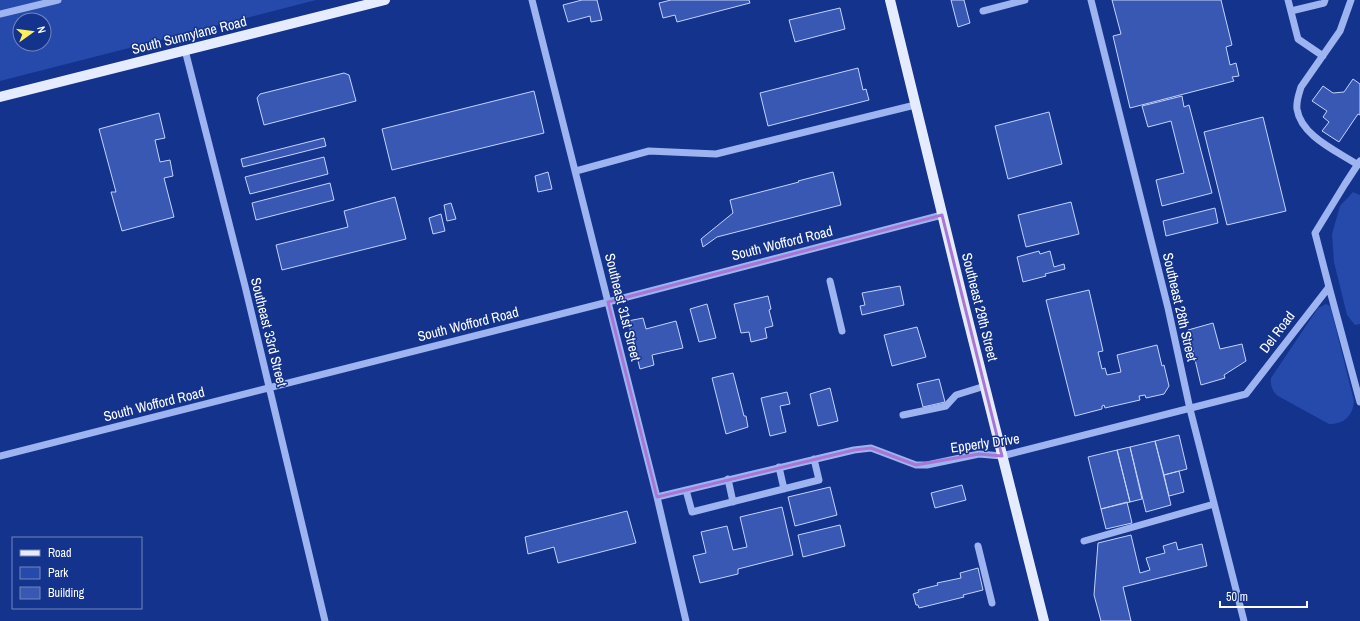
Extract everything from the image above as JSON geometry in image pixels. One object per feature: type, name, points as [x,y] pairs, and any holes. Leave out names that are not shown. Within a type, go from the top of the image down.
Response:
[{"type":"main road","name":"South Sunnylane Road","points":[[0,98],[384,0]]},
{"type":"main road","name":"Southeast 29th Street","points":[[890,0],[942,215],[1044,621]]},
{"type":"street","points":[[0,14],[58,0]]},
{"type":"street","name":"Southeast 31st Street","points":[[532,0],[657,497],[686,621]]},
{"type":"street","points":[[983,11],[1025,0]]},
{"type":"street","name":"Southeast 28th Street","points":[[1091,0],[1168,308],[1190,408],[1244,621]]},
{"type":"street","points":[[1288,0],[1298,39],[1323,56]]},
{"type":"street","points":[[1291,11],[1324,3],[1325,0]]},
{"type":"street","points":[[1351,0],[1340,31],[1301,87],[1297,98],[1297,108],[1299,118],[1312,136],[1359,163],[1315,233],[1328,287],[1360,402]]},
{"type":"street","name":"Southeast 33rd Street","points":[[185,50],[325,621]]},
{"type":"street","points":[[576,171],[649,151],[716,154],[915,105]]},
{"type":"street","name":"South Wofford Road","points":[[0,456],[608,302],[942,215]]},
{"type":"street","points":[[830,281],[842,331]]},
{"type":"street","name":"Del Road","points":[[1246,394],[1328,287]]},
{"type":"street","points":[[903,416],[946,406],[956,394],[985,386]]},
{"type":"street","name":"Epperly Drive","points":[[657,497],[854,450],[871,448],[916,465],[928,465],[979,454],[1002,456],[1246,394]]},
{"type":"street","points":[[686,490],[692,512],[819,480],[814,459]]},
{"type":"street","points":[[778,467],[784,489]]},
{"type":"street","points":[[728,479],[733,502]]},
{"type":"street","points":[[1084,541],[1214,504]]},
{"type":"street","points":[[978,546],[992,603]]},
{"type":"highlighted area","points":[[942,215],[1002,456],[979,454],[916,465],[871,448],[854,450],[657,497],[608,302]]},
{"type":"green space","points":[[0,0],[316,0],[0,81]]},
{"type":"green space","points":[[1353,192],[1360,195],[1360,324],[1355,325],[1347,315],[1334,262],[1332,234],[1340,206]]},
{"type":"green space","points":[[1326,304],[1330,306],[1331,309],[1354,401],[1350,415],[1343,421],[1334,424],[1329,424],[1278,396],[1273,390],[1271,383],[1271,378],[1318,308]]},
{"type":"building","points":[[582,0],[597,0],[602,20],[591,22],[590,16],[568,22],[563,5]]},
{"type":"building","points":[[671,0],[749,0],[750,3],[677,22],[675,15],[663,18],[659,3]]},
{"type":"building","points":[[951,0],[964,0],[970,23],[958,27]]},
{"type":"building","points":[[1112,0],[1221,0],[1232,45],[1226,47],[1230,65],[1236,63],[1239,76],[1232,77],[1234,81],[1130,108],[1113,36],[1121,34]]},
{"type":"building","points":[[840,8],[845,29],[795,42],[789,20]]},
{"type":"building","points":[[858,68],[863,90],[866,89],[869,100],[768,126],[760,93]]},
{"type":"building","points":[[344,73],[349,75],[356,101],[264,125],[257,98],[260,94]]},
{"type":"building","points":[[1353,79],[1360,84],[1360,115],[1358,114],[1339,142],[1322,131],[1329,122],[1323,117],[1327,111],[1312,101],[1323,86],[1333,93],[1344,92]]},
{"type":"building","points":[[534,91],[544,133],[392,170],[382,129]]},
{"type":"building","points":[[1182,96],[1184,107],[1189,105],[1212,193],[1162,206],[1156,180],[1184,173],[1171,121],[1148,127],[1142,106]]},
{"type":"building","points":[[1049,112],[1062,164],[1008,179],[995,126]]},
{"type":"building","points":[[159,113],[165,138],[155,140],[160,162],[170,160],[173,176],[164,178],[174,217],[122,231],[111,192],[116,192],[99,129]]},
{"type":"building","points":[[1263,117],[1286,211],[1227,225],[1204,132]]},
{"type":"building","points":[[324,138],[326,146],[243,167],[241,159]]},
{"type":"building","points":[[324,157],[328,174],[250,194],[245,177]]},
{"type":"building","points":[[548,172],[552,189],[538,192],[535,176]]},
{"type":"building","points":[[833,172],[841,205],[717,237],[703,247],[701,239],[733,213],[730,200]]},
{"type":"building","points":[[330,183],[334,200],[256,220],[252,203]]},
{"type":"building","points":[[395,197],[406,239],[282,270],[276,245],[348,227],[344,211]]},
{"type":"building","points":[[1071,202],[1079,234],[1026,247],[1018,215]]},
{"type":"building","points":[[451,203],[456,219],[447,221],[444,205]]},
{"type":"building","points":[[1215,208],[1218,223],[1166,236],[1163,221]]},
{"type":"building","points":[[441,214],[445,231],[433,234],[429,218]]},
{"type":"building","points":[[1039,251],[1040,254],[1050,251],[1054,267],[1064,264],[1065,269],[1023,282],[1017,257]]},
{"type":"building","points":[[900,286],[904,305],[862,315],[860,306],[865,305],[862,293]]},
{"type":"building","points":[[1089,290],[1103,351],[1098,352],[1102,369],[1105,368],[1107,375],[1121,372],[1117,355],[1157,345],[1169,386],[1164,394],[1146,398],[1145,395],[1139,396],[1140,400],[1105,408],[1104,405],[1102,406],[1102,409],[1075,416],[1046,300]]},
{"type":"building","points":[[768,296],[771,309],[769,310],[773,326],[765,328],[767,338],[751,342],[749,332],[741,333],[734,304]]},
{"type":"building","points":[[707,304],[716,338],[699,342],[690,309]]},
{"type":"building","points":[[643,318],[646,329],[676,321],[683,348],[652,355],[654,365],[640,369],[628,321]]},
{"type":"building","points":[[1213,323],[1220,349],[1242,344],[1246,361],[1224,375],[1225,378],[1201,385],[1188,330]]},
{"type":"building","points":[[917,327],[926,357],[892,366],[884,335]]},
{"type":"building","points":[[733,373],[748,427],[726,434],[712,378]]},
{"type":"building","points":[[939,379],[945,402],[923,407],[917,384]]},
{"type":"building","points":[[830,388],[838,421],[818,426],[810,394]]},
{"type":"building","points":[[787,392],[790,404],[780,406],[786,432],[770,436],[761,398]]},
{"type":"building","points":[[1179,435],[1187,469],[1164,475],[1155,441]]},
{"type":"building","points":[[1155,441],[1171,505],[1146,512],[1130,447]]},
{"type":"building","points":[[1130,447],[1142,499],[1130,502],[1117,450]]},
{"type":"building","points":[[1117,450],[1130,502],[1101,509],[1088,457]]},
{"type":"building","points":[[1179,471],[1184,492],[1169,496],[1164,475]]},
{"type":"building","points":[[962,485],[966,500],[935,508],[931,493]]},
{"type":"building","points":[[830,487],[837,515],[795,526],[788,497]]},
{"type":"building","points":[[1127,502],[1132,523],[1106,529],[1101,509]]},
{"type":"building","points":[[782,507],[793,555],[738,569],[738,574],[700,583],[693,556],[706,553],[701,532],[727,526],[733,550],[747,547],[740,517]]},
{"type":"building","points":[[627,511],[636,543],[558,563],[554,547],[528,554],[525,537]]},
{"type":"building","points":[[840,525],[845,546],[803,557],[798,535]]},
{"type":"building","points":[[1131,535],[1140,573],[1150,570],[1146,558],[1165,553],[1163,546],[1176,542],[1178,550],[1202,544],[1207,566],[1123,587],[1131,621],[1101,621],[1094,595],[1098,543]]},
{"type":"building","points":[[978,568],[983,590],[963,595],[964,597],[919,608],[918,605],[916,605],[913,594],[919,592],[918,590],[938,585],[937,583],[961,578],[960,573]]}]
